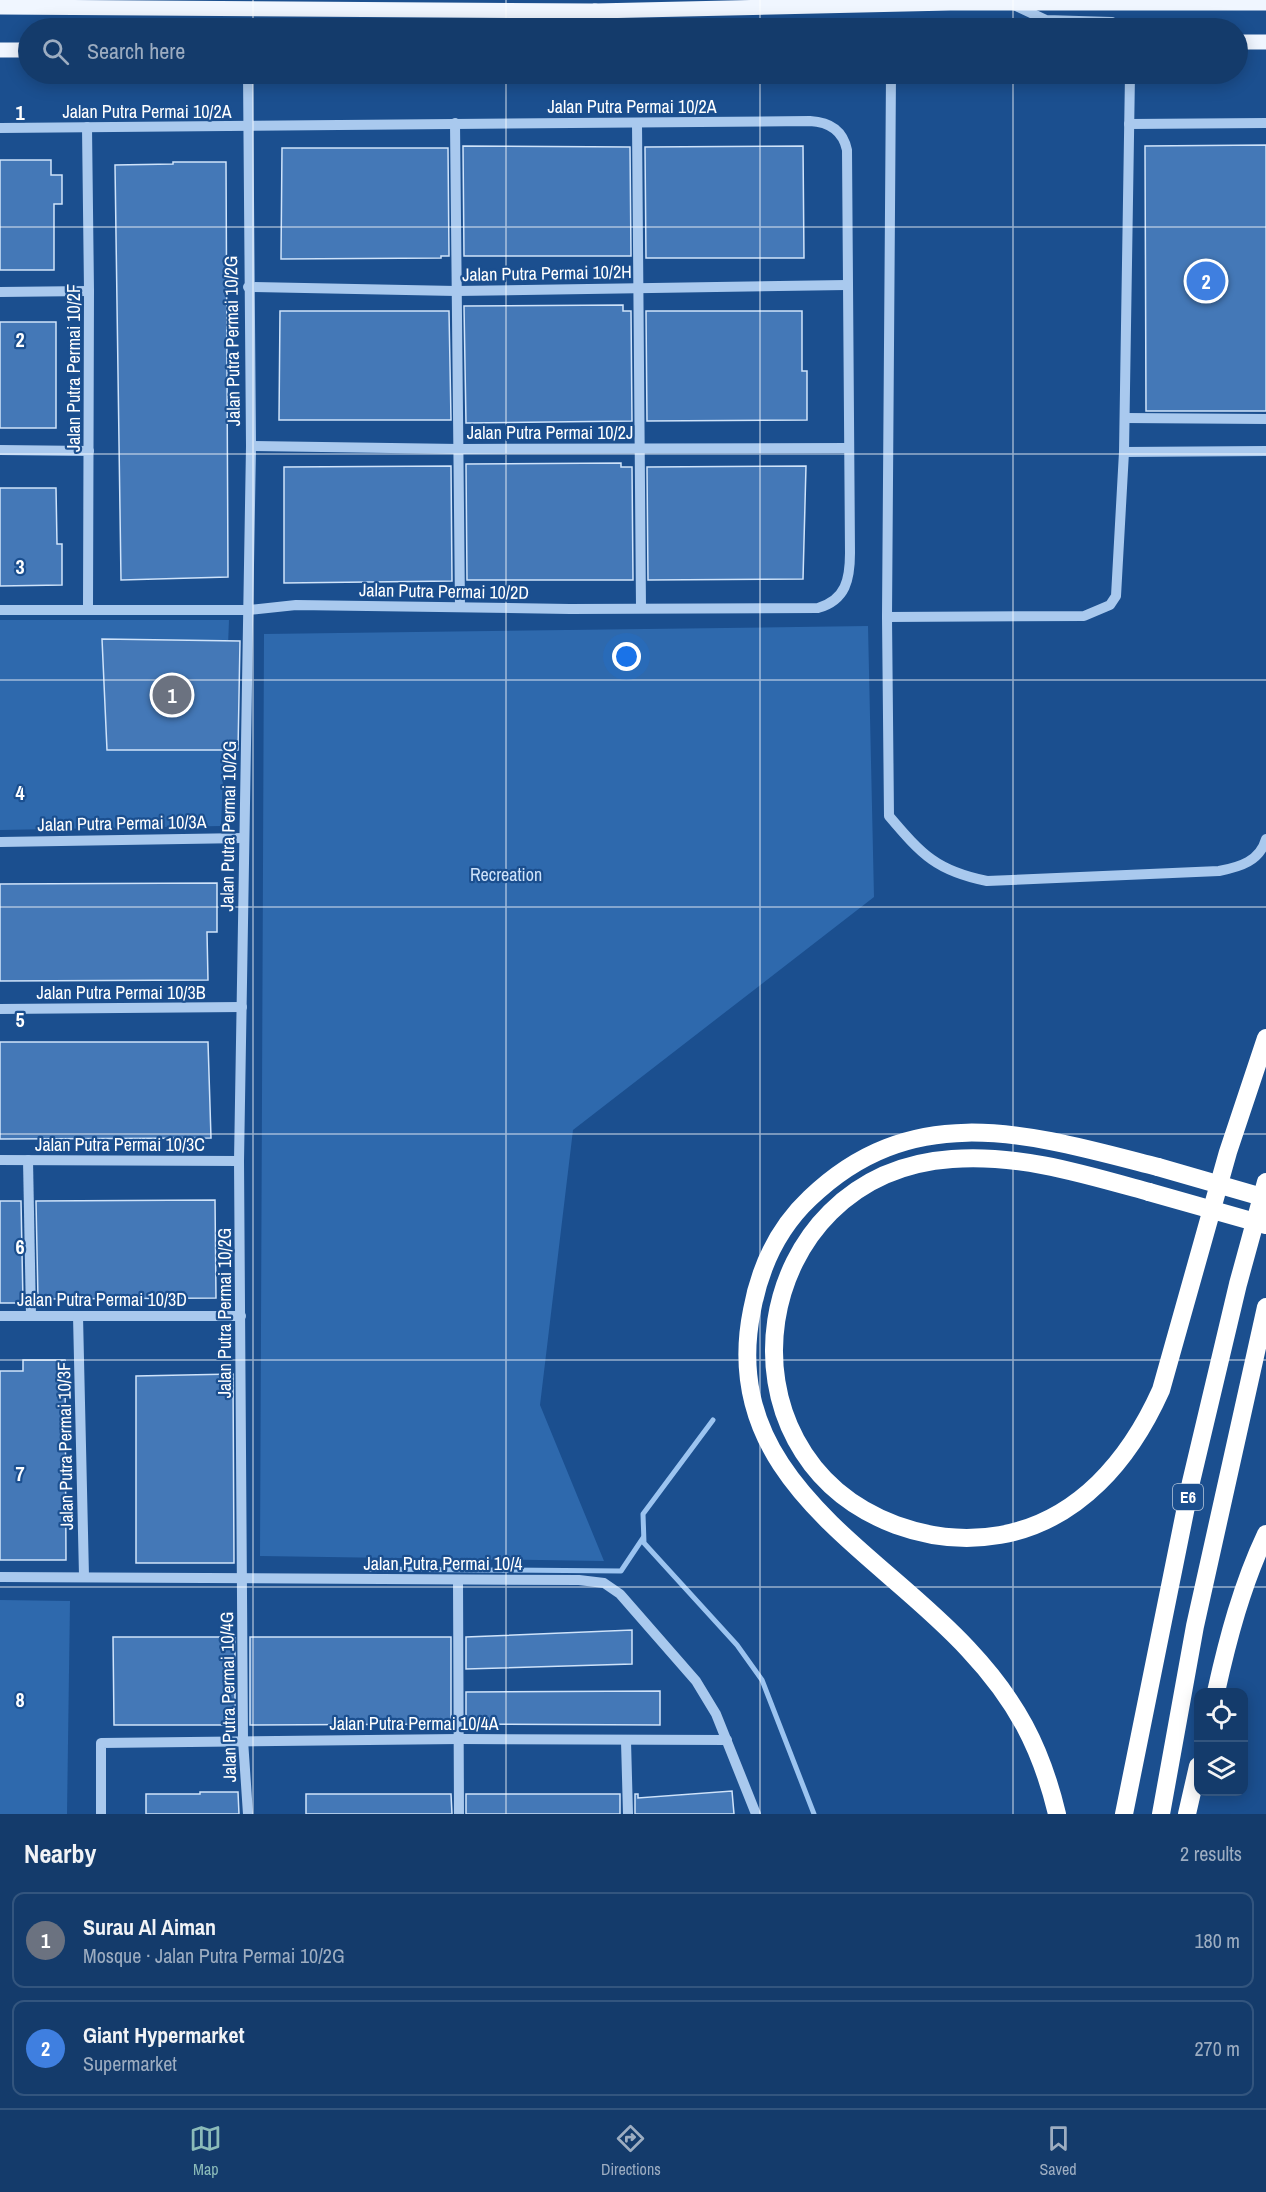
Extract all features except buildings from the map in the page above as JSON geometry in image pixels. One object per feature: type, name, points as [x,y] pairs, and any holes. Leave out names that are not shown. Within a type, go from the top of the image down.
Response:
[{"type":"highway","points":[[1266,1038],[1228,1152],[1161,1390],[1147,1421],[1127,1453],[1097,1485],[1061,1513],[1032,1526],[990,1537],[954,1537],[916,1532],[879,1518],[847,1497],[821,1473],[798,1441],[781,1402],[773,1343],[778,1302],[792,1265],[813,1230],[839,1204],[890,1174],[911,1166],[950,1159],[1006,1159],[1045,1164],[1149,1192],[1266,1225]]},
{"type":"highway","points":[[1057,1814],[1041,1756],[1030,1733],[987,1670],[922,1603],[858,1550],[817,1511],[766,1443],[751,1393],[747,1358],[749,1322],[756,1289],[767,1256],[795,1213],[828,1180],[854,1163],[884,1149],[930,1136],[974,1132],[1011,1133],[1056,1141],[1266,1198]]},
{"type":"highway","name":"E6","points":[[1124,1814],[1191,1482],[1238,1284],[1266,1182]]},
{"type":"highway","name":"E6","points":[[1161,1814],[1196,1626],[1266,1307]]},
{"type":"highway","points":[[1217,1688],[1231,1626],[1252,1564],[1266,1533]]},
{"type":"highway","points":[[1187,1814],[1194,1783]]},
{"type":"main road","points":[[461,9],[483,0]]},
{"type":"main road","points":[[739,0],[754,8]]},
{"type":"main road","points":[[0,7],[461,9],[595,5],[754,8],[950,2],[1266,3]]},
{"type":"main road","points":[[595,5],[607,18]]},
{"type":"main road","points":[[621,18],[630,5]]},
{"type":"main road","points":[[1248,42],[1266,42]]},
{"type":"main road","points":[[0,50],[18,50]]},
{"type":"street","points":[[1011,3],[1036,17],[1051,18]]},
{"type":"street","name":"Jalan Putra Permai 10/2G","points":[[242,1580],[239,1161],[249,610],[248,84]]},
{"type":"street","points":[[891,84],[887,616],[889,816],[915,846],[939,866],[959,876],[987,881],[1219,871],[1242,867],[1263,850],[1266,839]]},
{"type":"street","points":[[887,616],[1084,616],[1110,605],[1116,596],[1125,418],[1130,84]]},
{"type":"street","name":"Jalan Putra Permai 10/2A","points":[[0,128],[247,128],[455,123],[810,121],[827,124],[835,128],[845,141],[848,150],[850,553]]},
{"type":"street","points":[[455,123],[460,608]]},
{"type":"street","points":[[637,123],[641,608]]},
{"type":"street","points":[[1129,124],[1266,123]]},
{"type":"street","name":"Jalan Putra Permai 10/2F","points":[[87,128],[88,609]]},
{"type":"street","name":"Jalan Putra Permai 10/2H","points":[[248,286],[456,291],[847,285]]},
{"type":"street","points":[[0,292],[89,291]]},
{"type":"street","points":[[1125,418],[1266,419]]},
{"type":"street","name":"Jalan Putra Permai 10/2J","points":[[250,446],[459,449],[849,448]]},
{"type":"street","points":[[0,450],[89,451]]},
{"type":"street","points":[[1124,452],[1266,451]]},
{"type":"street","name":"Jalan Putra Permai 10/2D","points":[[0,610],[249,610],[296,605],[460,608],[818,608],[838,598],[846,588],[850,572],[850,553]]},
{"type":"street","name":"Jalan Putra Permai 10/3A","points":[[0,842],[244,838]]},
{"type":"street","name":"Jalan Putra Permai 10/3B","points":[[0,1009],[242,1007]]},
{"type":"street","name":"Jalan Putra Permai 10/3C","points":[[0,1160],[239,1161]]},
{"type":"street","points":[[28,1160],[31,1316]]},
{"type":"street","name":"Jalan Putra Permai 10/3D","points":[[0,1316],[241,1316]]},
{"type":"street","name":"Jalan Putra Permai 10/3F","points":[[78,1316],[84,1576]]},
{"type":"street","name":"Jalan Putra Permai 10/4","points":[[0,1576],[242,1580],[579,1580],[604,1583],[620,1594],[682,1662],[709,1699],[756,1814]]},
{"type":"street","name":"Jalan Putra Permai 10/4G","points":[[242,1580],[243,1740],[248,1814]]},
{"type":"street","points":[[458,1580],[459,1814]]},
{"type":"street","name":"Jalan Putra Permai 10/4A","points":[[101,1814],[101,1743],[243,1740],[727,1740]]},
{"type":"street","points":[[626,1741],[628,1814]]},
{"type":"green space","points":[[0,620],[229,620],[221,826],[0,830]]},
{"type":"green space","name":"Recreation","points":[[868,626],[874,897],[573,1130],[540,1405],[604,1561],[260,1556],[264,634]]},
{"type":"green space","points":[[0,1600],[70,1601],[67,1814],[0,1814]]},
{"type":"waterway","points":[[713,1420],[643,1514],[644,1543],[737,1645],[762,1680],[814,1814]]},
{"type":"waterway","points":[[366,1569],[621,1571],[643,1538]]},
{"type":"place","name":"Giant Hypermarket","points":[[1206,281]]},
{"type":"place","name":"Surau Al Aiman","points":[[172,695]]}]
